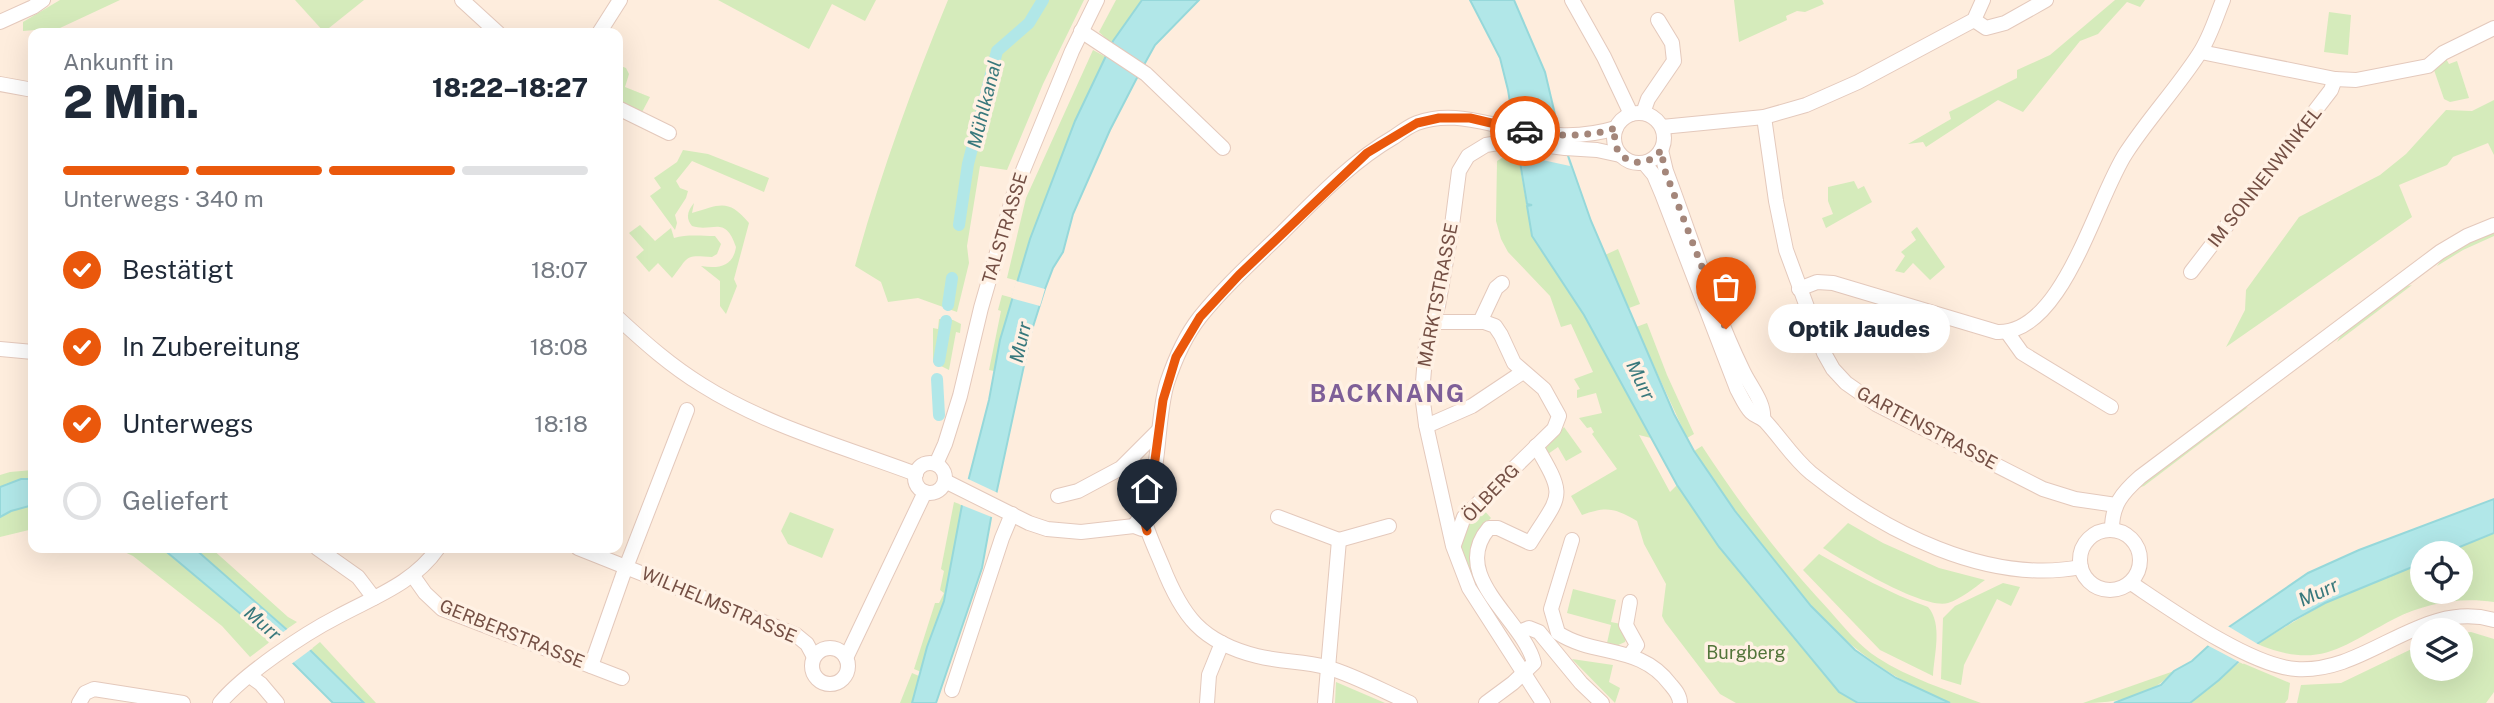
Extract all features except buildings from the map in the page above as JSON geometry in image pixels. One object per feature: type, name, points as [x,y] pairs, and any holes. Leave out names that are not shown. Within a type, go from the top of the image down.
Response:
[{"type":"street","points":[[0,22],[43,0]]},
{"type":"street","points":[[462,0],[493,28]]},
{"type":"street","points":[[602,28],[620,0]]},
{"type":"street","name":"TALSTRASSE","points":[[936,464],[961,396],[981,308],[1015,190],[1080,31],[1097,0]]},
{"type":"street","points":[[1410,703],[1327,668],[1270,659],[1222,643],[1192,621],[1181,607],[1141,524],[1150,497],[1163,400],[1176,357],[1200,317],[1239,275],[1367,153],[1417,123],[1439,118],[1470,118],[1510,134],[1597,149],[1620,155],[1635,163],[1653,160],[1661,150],[1664,140],[1662,127],[1656,119],[1637,113],[1572,0]]},
{"type":"street","points":[[1662,127],[1764,117],[1806,105],[1858,82],[1974,20],[1983,0]]},
{"type":"street","points":[[1974,20],[1986,29],[2005,23],[2046,0]]},
{"type":"street","points":[[1799,289],[1817,282],[1833,283],[1963,323],[2007,332],[2024,327],[2067,276],[2124,155],[2201,52],[2223,0]]},
{"type":"street","points":[[1620,155],[1614,142],[1620,121],[1637,113],[1674,61],[1672,43],[1658,20]]},
{"type":"street","points":[[2201,52],[2335,79],[2356,80],[2428,66],[2443,53],[2494,28]]},
{"type":"street","points":[[1080,31],[1144,72],[1223,148]]},
{"type":"street","name":"IM SONNENWINKEL","points":[[2191,272],[2282,157],[2331,90],[2335,79]]},
{"type":"street","points":[[0,84],[28,89]]},
{"type":"street","points":[[623,110],[669,133]]},
{"type":"street","name":"GARTENSTRASSE","points":[[1764,117],[1786,250],[1827,362],[1846,383],[1876,404],[2043,489],[2075,499],[2116,505]]},
{"type":"street","points":[[1563,142],[1616,128]]},
{"type":"street","name":"MARKTSTRASSE","points":[[1510,134],[1468,156],[1460,167],[1438,306],[1426,345],[1422,394],[1428,444],[1453,546],[1469,588],[1543,703]]},
{"type":"street","points":[[1661,150],[1665,171],[1706,280],[1742,370],[1764,411],[1763,419]]},
{"type":"street","points":[[1644,163],[1654,175],[1662,194],[1737,389],[1752,413],[1763,419],[1784,446],[1810,472],[1854,505],[1918,540],[1970,559],[2020,570],[2063,570],[2081,567]]},
{"type":"street","points":[[2112,529],[2116,505],[2123,492],[2140,477],[2414,271],[2467,236],[2494,225]]},
{"type":"street","points":[[1432,322],[1480,322],[1496,288],[1502,283]]},
{"type":"street","points":[[623,322],[672,365],[732,402],[795,430],[916,474]]},
{"type":"street","name":"ÖLBERG","points":[[1453,546],[1464,517],[1559,421],[1547,393],[1523,372],[1509,355],[1494,326],[1480,322]]},
{"type":"street","points":[[2007,332],[2022,353],[2111,407]]},
{"type":"street","points":[[0,349],[28,352]]},
{"type":"street","points":[[1426,425],[1472,406],[1523,372]]},
{"type":"street","points":[[591,666],[626,566],[687,410]]},
{"type":"street","points":[[1058,496],[1078,491],[1121,468],[1159,430]]},
{"type":"street","name":"ÖLBERG","points":[[1519,632],[1483,583],[1478,555],[1483,536],[1489,528],[1498,528],[1530,543],[1557,499],[1557,486],[1536,446]]},
{"type":"street","points":[[924,464],[936,464],[943,469],[945,481],[938,491],[925,492],[916,482],[916,474],[924,464]]},
{"type":"street","points":[[945,481],[1047,529],[1064,531],[1141,524]]},
{"type":"street","points":[[846,658],[925,492]]},
{"type":"street","points":[[952,690],[1012,514]]},
{"type":"street","points":[[1278,517],[1339,540],[1389,526]]},
{"type":"street","points":[[2112,529],[2131,539],[2138,549],[2139,566],[2131,583],[2116,589],[2097,587],[2090,582],[2081,567],[2081,557],[2087,541],[2100,532],[2112,529]]},
{"type":"street","points":[[1325,703],[1339,540]]},
{"type":"street","points":[[1572,540],[1551,610],[1558,633],[1571,641],[1630,655],[1649,663],[1680,696],[1680,703]]},
{"type":"street","points":[[324,553],[358,577],[374,598]]},
{"type":"street","points":[[220,703],[255,673],[318,627],[413,576],[434,553]]},
{"type":"street","name":"WILHELMSTRASSE","points":[[591,553],[796,635],[807,644],[814,657]]},
{"type":"street","name":"GERBERSTRASSE","points":[[413,576],[425,593],[442,609],[622,678]]},
{"type":"street","points":[[2131,583],[2241,651],[2264,661],[2296,669],[2322,668],[2361,656],[2431,622],[2465,616],[2494,620]]},
{"type":"street","points":[[1630,611],[1626,625],[1637,645],[1630,655]]},
{"type":"street","points":[[1486,703],[1513,683],[1534,661],[1519,632],[1525,628],[1532,628],[1580,684],[1602,703]]},
{"type":"street","points":[[1207,703],[1209,675],[1222,643]]},
{"type":"street","points":[[831,648],[841,652],[846,658],[846,676],[831,685],[819,681],[811,669],[814,657],[823,649],[831,648]]},
{"type":"street","points":[[255,673],[277,703]]},
{"type":"street","points":[[82,698],[98,690],[183,703]]},
{"type":"green space","points":[[60,0],[120,0],[60,28],[28,28],[28,31],[23,31],[23,22]]},
{"type":"green space","points":[[295,0],[364,0],[329,28],[320,28]]},
{"type":"green space","points":[[718,0],[876,0],[865,21],[832,4],[809,49]]},
{"type":"green space","points":[[948,0],[1084,0],[1043,84],[1007,170],[980,166],[967,246],[969,263],[957,312],[918,298],[888,302],[881,282],[855,266],[897,132]]},
{"type":"green space","points":[[1116,0],[1142,0],[1112,44],[1099,32]]},
{"type":"green space","points":[[1734,0],[1822,0],[1824,4],[1805,12],[1797,11],[1786,16],[1787,20],[1739,42]]},
{"type":"green space","points":[[2115,0],[2145,0],[2140,7],[2127,2],[2098,34],[2080,41],[2023,112],[1998,100],[1926,147],[1923,142],[1908,144],[1951,119],[1949,112],[2017,78],[2017,70],[2050,55]]},
{"type":"green space","points":[[2329,12],[2351,15],[2348,55],[2324,52]]},
{"type":"green space","points":[[1093,50],[1106,57],[1057,167],[1018,281],[1007,278],[1026,198]]},
{"type":"green space","points":[[2445,57],[2449,64],[2457,61],[2469,98],[2450,102],[2444,99],[2434,70]]},
{"type":"green space","points":[[623,67],[629,74],[625,87],[650,97],[641,114],[623,105]]},
{"type":"green space","points":[[2494,100],[2494,155],[2488,143],[2453,157],[2447,165],[2399,185],[2412,217],[2226,347],[2245,310],[2246,290],[2299,217],[2380,175],[2406,154],[2446,110],[2472,111]]},
{"type":"green space","points":[[683,150],[708,154],[769,178],[764,192],[692,161],[676,181],[680,188],[688,191],[675,215],[675,230],[650,196],[661,188],[654,178],[677,162]]},
{"type":"green space","name":"Burgberg","points":[[1510,153],[1518,155],[1532,236],[1584,315],[1651,438],[1639,435],[1670,492],[1677,485],[1719,547],[1839,692],[1858,703],[1736,703],[1720,694],[1662,616],[1666,584],[1644,544],[1637,521],[1623,513],[1610,510],[1598,510],[1582,515],[1571,496],[1617,469],[1592,434],[1594,432],[1591,427],[1587,428],[1579,418],[1602,413],[1596,393],[1577,398],[1577,390],[1580,389],[1574,379],[1593,372],[1571,324],[1561,327],[1550,296],[1508,252],[1501,239],[1496,221],[1497,161]]},
{"type":"green space","points":[[1854,181],[1858,189],[1864,186],[1872,202],[1826,228],[1822,218],[1833,214],[1828,201],[1828,187]]},
{"type":"green space","points":[[694,203],[692,213],[717,206],[729,207],[749,223],[734,279],[737,286],[726,314],[720,306],[720,281],[701,266],[713,267],[728,263],[736,247],[732,237],[723,228],[692,226],[688,214]]},
{"type":"green space","points":[[640,225],[655,241],[671,228],[674,238],[715,236],[721,244],[717,254],[712,257],[688,258],[672,278],[658,263],[649,272],[636,257],[644,250],[629,233]]},
{"type":"green space","points":[[1917,227],[1945,267],[1930,280],[1913,263],[1904,273],[1895,271],[1905,256],[1901,252],[1916,240],[1911,232]]},
{"type":"green space","points":[[2494,233],[2494,236],[2437,266],[2455,250]]},
{"type":"green space","points":[[1618,249],[1640,304],[1629,308],[1605,255]]},
{"type":"green space","points":[[2412,285],[2337,342],[2341,335],[2404,287]]},
{"type":"green space","points":[[1002,295],[1013,298],[994,371],[989,370]]},
{"type":"green space","points":[[939,319],[953,320],[961,324],[960,333],[956,332],[949,370],[933,362],[933,328],[938,329]]},
{"type":"green space","points":[[1647,323],[1694,434],[1687,438],[1636,327]]},
{"type":"green space","points":[[2248,407],[2144,486],[2138,488],[2244,408]]},
{"type":"green space","points":[[1564,427],[1582,452],[1566,461],[1558,447],[1548,454],[1545,449]]},
{"type":"green space","points":[[1702,446],[1778,551],[1858,642],[1902,672],[1981,703],[1949,703],[1942,700],[1884,669],[1851,645],[1792,585],[1765,552],[1694,451]]},
{"type":"green space","points":[[28,470],[28,479],[0,487],[0,475]]},
{"type":"green space","points":[[954,502],[962,505],[944,601],[921,672],[914,669],[935,603],[939,603],[944,593],[940,590],[944,571],[941,569]]},
{"type":"green space","points":[[28,506],[28,530],[0,537],[0,517]]},
{"type":"green space","points":[[1481,507],[1491,518],[1485,524],[1479,582],[1476,583],[1464,557],[1461,535],[1466,523]]},
{"type":"green space","points":[[790,512],[834,529],[822,558],[788,544],[781,531]]},
{"type":"green space","points":[[1848,523],[1883,543],[1939,568],[1985,580],[1948,603],[1921,599],[1904,592],[1823,548]]},
{"type":"green space","points":[[2494,533],[2494,602],[2473,600],[2473,542]]},
{"type":"green space","points":[[127,553],[168,553],[271,641],[250,657],[222,626]]},
{"type":"green space","points":[[200,553],[217,553],[297,622],[287,629]]},
{"type":"green space","points":[[1819,554],[1859,576],[1928,607],[1933,614],[1936,631],[1933,676],[1880,650],[1803,570]]},
{"type":"green space","points":[[2410,568],[2410,604],[2436,604],[2394,619],[2329,652],[2297,655],[2257,644],[2325,603]]},
{"type":"green space","points":[[2003,583],[2020,587],[2011,606],[1997,599],[1964,665],[1961,685],[1941,679],[1943,618],[1955,606]]},
{"type":"green space","points":[[1573,589],[1616,600],[1611,622],[1621,624],[1627,636],[1625,642],[1616,646],[1607,643],[1611,625],[1567,613]]},
{"type":"green space","points":[[2473,633],[2494,639],[2494,692],[2486,703],[2297,703],[2301,685],[2341,683],[2410,650],[2410,681],[2473,681]]},
{"type":"green space","points":[[320,642],[376,703],[364,703],[310,650]]},
{"type":"green space","points":[[1572,659],[1613,665],[1609,682],[1620,688],[1615,703]]},
{"type":"green space","points":[[2240,662],[2290,683],[2285,703],[2190,703]]},
{"type":"green space","points":[[2174,671],[2144,693],[2108,702],[2083,703]]},
{"type":"green space","points":[[912,673],[919,676],[912,703],[900,703]]},
{"type":"green space","points":[[1336,682],[1385,703],[1335,703]]},
{"type":"water","name":"Murr","points":[[1142,0],[1199,0],[1155,45],[1110,130],[1073,214],[1063,252],[1053,268],[1031,333],[982,568],[936,703],[912,703],[927,647],[944,601],[962,505],[989,400],[1000,340],[1030,239],[1075,121],[1113,41]]},
{"type":"water","name":"Murr","points":[[1470,0],[1514,0],[1545,72],[1558,127],[1591,221],[1674,414],[1694,451],[1735,511],[1811,606],[1855,650],[1896,678],[1950,703],[1858,703],[1839,692],[1719,547],[1677,485],[1584,315],[1532,236],[1527,206],[1532,205],[1527,204],[1500,58]]},
{"type":"water","points":[[28,479],[28,506],[0,517],[0,487]]},
{"type":"water","name":"Murr","points":[[2494,499],[2494,533],[2473,542],[2410,541],[2410,568],[2325,603],[2294,620],[2257,644],[2190,703],[2114,703],[2161,685],[2174,671],[2192,661],[2229,627],[2308,573],[2359,550]]},
{"type":"water","name":"Murr","points":[[168,553],[200,553],[310,650],[364,703],[333,703],[261,631]]},
{"type":"pier","points":[[1510,116],[1534,124],[1558,127],[1570,166],[1515,154]]},
{"type":"pier","points":[[1016,281],[1045,289],[1040,306],[1011,298]]},
{"type":"pier","points":[[966,478],[1000,494],[994,518],[959,504]]},
{"type":"pier","points":[[2226,625],[2261,646],[2243,664],[2205,644]]},
{"type":"pier","points":[[290,627],[313,648],[290,665],[268,643]]},
{"type":"waterway","name":"Mühlkanal","points":[[959,225],[968,164],[997,51],[1029,23],[1043,0]]},
{"type":"waterway","name":"Mühlkanal","points":[[948,305],[952,278]]},
{"type":"waterway","name":"Mühlkanal","points":[[939,361],[946,321]]},
{"type":"waterway","name":"Mühlkanal","points":[[937,379],[939,415]]},
{"type":"way so far","points":[[1525,131],[1561,136],[1595,134],[1616,128],[1616,149],[1620,155],[1635,163],[1653,160],[1661,150],[1665,171],[1726,329]]},
{"type":"place","name":"Optik Jaudes","points":[[1726,329]]},
{"type":"district","name":"BACKNANG","points":[[1388,394]]},
{"type":"route","points":[[1147,531],[1143,515],[1150,497],[1163,400],[1176,357],[1200,317],[1239,275],[1367,153],[1417,123],[1439,118],[1470,118],[1525,131]]}]
